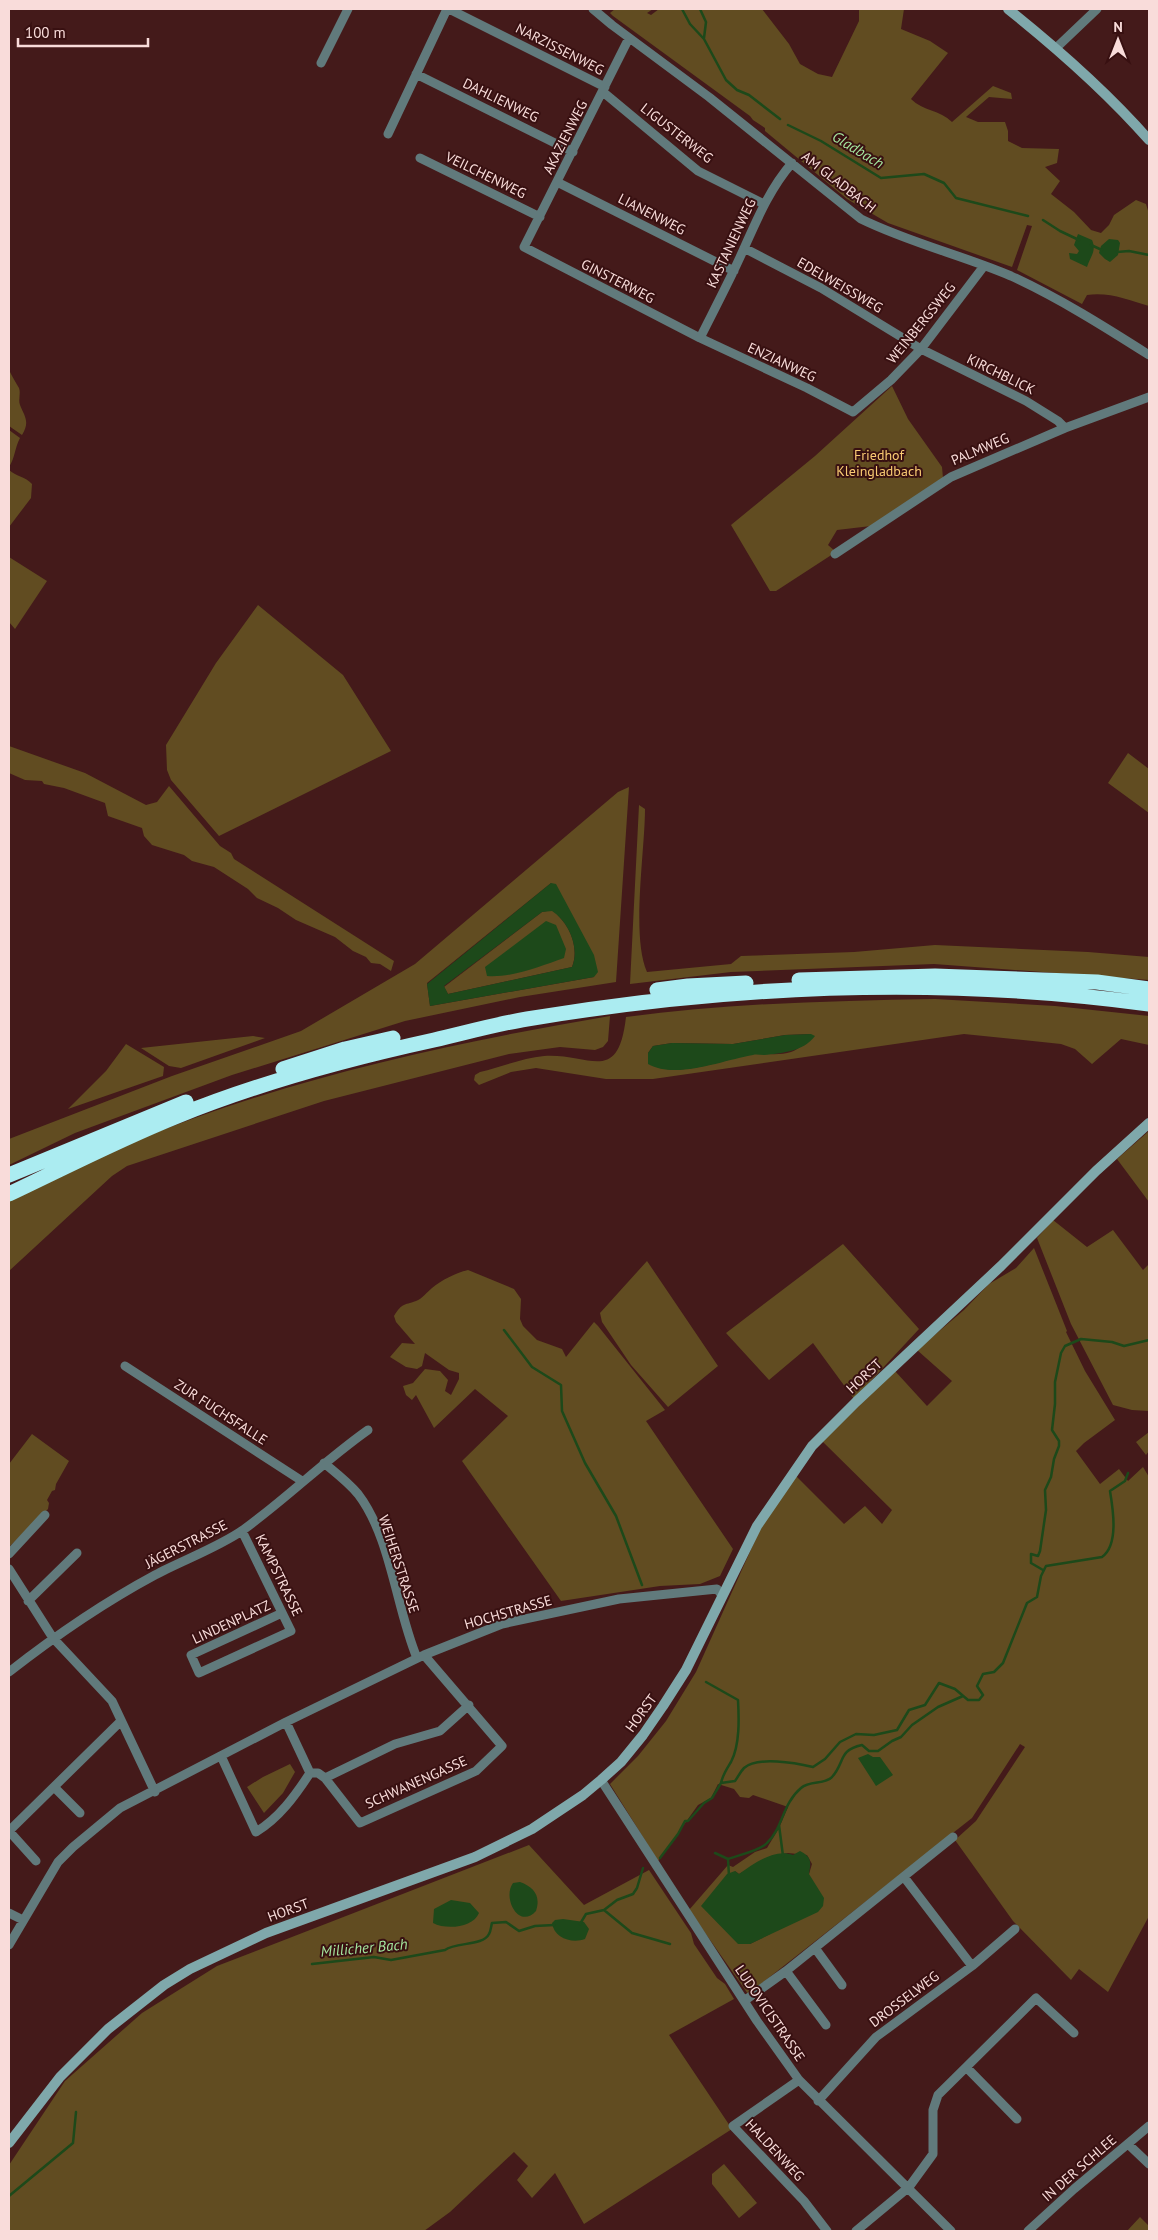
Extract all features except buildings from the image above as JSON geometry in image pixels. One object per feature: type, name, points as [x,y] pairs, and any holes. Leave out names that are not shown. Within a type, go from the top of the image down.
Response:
[{"type":"highway","points":[[9,1175],[160,1111],[345,1049],[539,1007],[688,986],[841,977],[935,976],[1097,982],[1149,989]]},
{"type":"highway","points":[[9,1194],[176,1116],[281,1079],[381,1052],[524,1020],[668,999],[797,989],[995,990],[1103,998],[1149,1004]]},
{"type":"street","points":[[321,63],[348,9]]},
{"type":"street","points":[[388,134],[448,9]]},
{"type":"street","name":"NARZISSENWEG","points":[[448,9],[604,89]]},
{"type":"street","name":"AM GLADBACH","points":[[593,9],[862,219],[889,233],[1010,276],[1054,298],[1149,355]]},
{"type":"street","points":[[1008,9],[1056,48],[1097,86],[1149,140]]},
{"type":"street","points":[[1056,48],[1097,9]]},
{"type":"street","name":"AKAZIENWEG","points":[[524,248],[629,38]]},
{"type":"street","name":"DAHLIENWEG","points":[[416,74],[573,152]]},
{"type":"street","name":"LIGUSTERWEG","points":[[604,89],[698,171],[764,204]]},
{"type":"street","name":"VEILCHENWEG","points":[[420,158],[540,216]]},
{"type":"street","name":"KASTANIENWEG","points":[[700,338],[734,271],[764,204],[782,174],[792,163]]},
{"type":"street","name":"LIANENWEG","points":[[557,182],[734,271]]},
{"type":"street","name":"GINSTERWEG","points":[[524,248],[700,338]]},
{"type":"street","name":"EDELWEISSWEG","points":[[744,248],[821,288],[921,349]]},
{"type":"street","name":"WEINBERGSWEG","points":[[853,412],[891,380],[921,349],[984,266]]},
{"type":"street","name":"ENZIANWEG","points":[[700,338],[807,388],[853,412]]},
{"type":"street","name":"KIRCHBLICK","points":[[921,349],[1026,400],[1058,421],[1065,428]]},
{"type":"street","name":"PALMWEG","points":[[835,554],[951,477],[1065,428],[1149,397]]},
{"type":"street","name":"HORST","points":[[9,2143],[60,2076],[108,2029],[164,1985],[190,1969],[266,1933],[475,1857],[532,1830],[583,1795],[600,1780],[638,1742],[686,1670],[757,1526],[812,1446],[856,1402],[1001,1266],[1096,1171],[1149,1124]]},
{"type":"street","name":"ZUR FUCHSFALLE","points":[[126,1366],[302,1481]]},
{"type":"street","name":"JÄGERSTRASSE","points":[[9,1672],[53,1638],[96,1610],[154,1576],[242,1531],[324,1463],[368,1430]]},
{"type":"street","name":"WEIHERSTRASSE","points":[[324,1463],[350,1484],[375,1522],[408,1636],[421,1657],[469,1705],[502,1746]]},
{"type":"street","points":[[9,1554],[45,1515]]},
{"type":"street","name":"KAMPSTRASSE","points":[[242,1531],[291,1631]]},
{"type":"street","points":[[28,1601],[77,1554]]},
{"type":"street","points":[[9,1569],[53,1638],[112,1701],[155,1792]]},
{"type":"street","name":"HOCHSTRASSE","points":[[9,1945],[58,1862],[72,1847],[120,1808],[155,1792],[286,1722],[421,1657],[502,1624],[609,1601],[717,1589],[722,1595]]},
{"type":"street","name":"LINDENPLATZ","points":[[282,1613],[191,1655],[199,1673],[291,1631]]},
{"type":"street","points":[[310,1773],[318,1773],[325,1778],[395,1744],[440,1731],[469,1705]]},
{"type":"street","points":[[36,1861],[9,1831],[121,1721]]},
{"type":"street","points":[[286,1722],[310,1773]]},
{"type":"street","name":"SCHWANENGASSE","points":[[325,1778],[360,1823],[476,1771],[502,1746]]},
{"type":"street","points":[[221,1756],[256,1832],[269,1824],[296,1795],[310,1773]]},
{"type":"street","name":"LUDOVICISTRASSE","points":[[600,1780],[744,2001],[799,2080],[818,2101],[909,2187],[952,2231]]},
{"type":"street","points":[[54,1786],[80,1813]]},
{"type":"street","points":[[744,2001],[786,1971],[953,1837]]},
{"type":"street","points":[[904,1877],[972,1966]]},
{"type":"street","points":[[9,1912],[23,1920]]},
{"type":"street","name":"DROSSELWEG","points":[[818,2101],[876,2037],[972,1966],[1015,1929]]},
{"type":"street","points":[[815,1948],[842,1985]]},
{"type":"street","points":[[786,1971],[826,2025]]},
{"type":"street","points":[[856,2231],[909,2187],[934,2154],[934,2110],[938,2095],[1036,1998],[1074,2033]]},
{"type":"street","points":[[967,2068],[1017,2119]]},
{"type":"street","name":"HALDENWEG","points":[[799,2080],[733,2126],[804,2201],[827,2231]]},
{"type":"street","name":"IN DER SCHLEE","points":[[1028,2231],[1149,2126]]},
{"type":"street","points":[[1128,2144],[1149,2164]]},
{"type":"green space","points":[[615,9],[653,9],[647,13],[651,15],[659,9],[762,9],[789,44],[800,64],[818,74],[832,77],[859,21],[859,9],[904,9],[901,29],[930,41],[948,53],[911,99],[952,122],[993,86],[1011,93],[1012,99],[989,97],[966,117],[978,122],[1005,122],[1008,131],[1008,141],[1022,148],[1059,149],[1057,163],[1045,167],[1060,181],[1051,194],[1074,212],[1091,230],[1101,233],[1109,225],[1114,215],[1136,200],[1146,204],[1149,214],[1149,306],[1119,297],[1095,294],[1087,295],[1082,304],[1017,270],[1032,226],[1027,225],[1012,267],[888,223],[847,199],[765,131],[765,128],[750,116],[613,16],[610,13]]},
{"type":"green space","points":[[9,370],[19,388],[19,403],[26,420],[26,427],[22,435],[9,426]]},
{"type":"green space","name":"Friedhof Kleingladbach","points":[[892,386],[908,419],[942,467],[943,478],[871,526],[837,530],[828,545],[836,552],[776,591],[770,591],[731,525],[815,456]]},
{"type":"green space","points":[[9,430],[20,438],[9,467]]},
{"type":"green space","points":[[9,470],[27,479],[32,484],[31,498],[9,527]]},
{"type":"green space","points":[[9,557],[47,581],[15,629],[9,622]]},
{"type":"green space","points":[[258,605],[343,675],[391,751],[219,836],[171,780],[167,770],[166,745],[216,663]]},
{"type":"green space","points":[[9,746],[85,773],[146,805],[157,802],[169,786],[220,846],[231,853],[234,859],[394,961],[391,971],[380,964],[371,963],[366,957],[353,951],[335,937],[296,920],[278,908],[257,898],[248,889],[214,867],[192,861],[184,855],[152,845],[144,836],[142,828],[108,816],[105,803],[64,788],[44,784],[42,781],[25,780],[9,773]]},
{"type":"green space","points":[[1128,753],[1149,769],[1149,813],[1108,783]]},
{"type":"green space","points":[[629,787],[616,982],[520,997],[405,1021],[232,1075],[75,1133],[9,1165],[9,1139],[172,1076],[301,1031],[415,964],[618,792]],"holes":[[[551,883],[594,977],[430,1006],[427,983]]]},
{"type":"green space","points":[[639,805],[645,809],[639,916],[642,956],[647,972],[731,964],[741,956],[854,952],[935,945],[1088,952],[1149,957],[1149,980],[934,964],[731,972],[630,984]]},
{"type":"green space","points":[[552,910],[568,928],[574,944],[575,951],[572,967],[448,994],[444,987],[542,912]]},
{"type":"green space","points":[[935,999],[1055,1006],[1149,1016],[1149,1045],[1121,1039],[1092,1064],[1075,1049],[1061,1044],[964,1034],[653,1079],[606,1079],[536,1068],[511,1072],[479,1085],[474,1080],[475,1075],[480,1072],[536,1057],[560,1056],[588,1061],[609,1059],[616,1052],[622,1038],[626,1017],[742,1006]],"holes":[[[811,1034],[797,1049],[786,1053],[753,1054],[686,1069],[660,1068],[648,1063],[648,1053],[653,1046],[672,1043],[733,1044],[785,1035]]]},
{"type":"green space","points":[[610,1016],[608,1041],[603,1047],[595,1050],[560,1047],[509,1054],[324,1101],[127,1166],[112,1176],[9,1271],[9,1198],[111,1151],[184,1122],[304,1083],[425,1052]]},
{"type":"green space","points":[[253,1036],[265,1038],[181,1068],[169,1066],[141,1048]]},
{"type":"green space","points":[[126,1044],[164,1067],[163,1076],[68,1109],[106,1071]]},
{"type":"green space","points":[[1149,1131],[1149,1202],[1117,1159]]},
{"type":"green space","points":[[1053,1220],[1087,1247],[1113,1230],[1143,1270],[1149,1264],[1149,1411],[1132,1410],[1113,1405],[1071,1324],[1037,1238]]},
{"type":"green space","points":[[843,1244],[919,1329],[854,1399],[813,1343],[769,1380],[726,1333]]},
{"type":"green space","points":[[1034,1248],[1066,1332],[1085,1371],[1115,1420],[1076,1451],[1100,1484],[1119,1469],[1128,1481],[1143,1467],[1149,1477],[1149,1916],[1108,1992],[1079,1969],[1071,1980],[1013,1921],[955,1840],[976,1821],[1025,1747],[1020,1744],[972,1818],[748,1994],[689,1910],[728,1865],[733,1867],[755,1852],[767,1848],[779,1828],[788,1807],[753,1795],[749,1798],[740,1797],[734,1789],[718,1784],[711,1798],[698,1805],[658,1861],[610,1784],[638,1756],[666,1721],[696,1672],[762,1525],[795,1475],[844,1524],[865,1506],[882,1524],[892,1510],[822,1441],[895,1371],[927,1406],[952,1381],[917,1350],[964,1310],[989,1284],[1016,1268]],"holes":[[[788,1853],[807,1855],[812,1864],[809,1874],[770,1934],[750,1944],[735,1871],[739,1874],[771,1856]]]},
{"type":"green space","points":[[647,1261],[718,1366],[668,1407],[631,1365],[602,1322],[600,1313]]},
{"type":"green space","points":[[468,1270],[514,1289],[521,1299],[520,1319],[523,1326],[537,1340],[562,1349],[566,1357],[594,1322],[598,1326],[665,1410],[646,1421],[733,1549],[720,1576],[700,1584],[660,1586],[561,1601],[462,1461],[508,1416],[475,1389],[434,1428],[416,1395],[412,1400],[406,1395],[403,1386],[413,1383],[425,1369],[440,1371],[448,1380],[445,1391],[451,1395],[459,1379],[459,1373],[449,1370],[425,1353],[422,1366],[417,1369],[406,1367],[390,1357],[402,1343],[415,1344],[396,1322],[394,1316],[399,1308],[420,1299],[444,1280]]},
{"type":"green space","points":[[1149,1432],[1149,1451],[1146,1455],[1136,1442]]},
{"type":"green space","points":[[32,1434],[69,1461],[56,1484],[55,1490],[52,1491],[47,1500],[49,1503],[48,1509],[9,1547],[9,1464]]},
{"type":"green space","points":[[290,1764],[295,1772],[283,1793],[264,1813],[247,1787]]},
{"type":"green space","points":[[529,1845],[584,1905],[649,1870],[691,1933],[694,1944],[717,1978],[725,1984],[734,1999],[669,2035],[732,2129],[584,2224],[555,2173],[532,2198],[517,2180],[528,2166],[514,2152],[450,2212],[424,2231],[9,2231],[9,2165],[65,2081],[142,2013],[217,1966]]},
{"type":"green space","points":[[724,2164],[757,2203],[739,2218],[712,2184],[712,2174]]},
{"type":"green space","points":[[1140,2217],[1149,2226],[1149,2231],[1127,2231]]},
{"type":"shaded area","points":[[1078,234],[1092,240],[1093,251],[1087,267],[1070,259],[1069,253],[1077,254],[1079,251],[1074,245]]},
{"type":"shaded area","points":[[1109,239],[1118,240],[1120,243],[1118,255],[1110,262],[1099,253],[1101,246]]},
{"type":"shaded area","points":[[551,883],[556,884],[594,955],[598,972],[594,977],[430,1006],[427,984]],"holes":[[[552,911],[568,929],[574,944],[575,952],[572,967],[448,994],[444,986],[542,912]]]},
{"type":"shaded area","points":[[546,921],[556,925],[566,949],[564,958],[516,973],[487,976],[485,967]]},
{"type":"shaded area","points":[[811,1034],[815,1036],[810,1041],[798,1049],[785,1052],[754,1055],[686,1070],[659,1068],[648,1064],[648,1053],[653,1046],[672,1043],[733,1044],[785,1035]]},
{"type":"shaded area","points":[[868,1754],[873,1757],[880,1757],[893,1775],[876,1786],[858,1758]]},
{"type":"shaded area","points":[[800,1851],[809,1858],[809,1874],[824,1898],[823,1906],[818,1912],[750,1944],[738,1944],[701,1906],[727,1874],[735,1871],[739,1874],[772,1855],[786,1853],[793,1855]]},
{"type":"shaded area","points":[[520,1882],[533,1889],[537,1897],[536,1911],[530,1916],[524,1917],[518,1914],[511,1903],[510,1889],[513,1883]]},
{"type":"shaded area","points":[[451,1900],[470,1903],[479,1913],[476,1918],[465,1925],[452,1927],[433,1923],[434,1909]]},
{"type":"shaded area","points":[[563,1919],[584,1922],[589,1929],[585,1939],[569,1940],[556,1933],[552,1923],[555,1920]]},
{"type":"waterway","name":"Gladbach","points":[[682,9],[690,24],[704,39],[726,80],[737,90],[749,95],[780,119]]},
{"type":"waterway","points":[[700,9],[706,22],[704,38]]},
{"type":"waterway","name":"Gladbach","points":[[788,125],[821,141],[881,178],[924,174],[944,183],[956,198],[1028,216]]},
{"type":"waterway","name":"Gladbach","points":[[1043,220],[1079,240]]},
{"type":"waterway","name":"Gladbach","points":[[1091,245],[1102,250]]},
{"type":"waterway","name":"Gladbach","points":[[1117,252],[1129,251],[1149,255]]},
{"type":"waterway","points":[[504,1330],[532,1367],[561,1385],[562,1411],[585,1463],[616,1516],[642,1585]]},
{"type":"waterway","name":"Millicher Bach","points":[[1043,1570],[1031,1563],[1031,1554],[1038,1556],[1040,1551],[1046,1510],[1045,1490],[1051,1477],[1054,1459],[1059,1446],[1059,1441],[1052,1430],[1055,1382],[1061,1353],[1065,1346],[1081,1339],[1112,1342],[1124,1346],[1149,1340]]},
{"type":"waterway","name":"Millicher Bach","points":[[660,1858],[685,1821],[688,1821],[704,1803],[712,1798],[721,1783],[735,1781],[744,1768],[750,1764],[767,1761],[813,1767],[825,1759],[840,1742],[856,1734],[874,1735],[897,1730],[909,1710],[925,1705],[939,1683],[955,1689],[968,1700],[979,1700],[983,1695],[977,1686],[983,1674],[994,1672],[1003,1663],[1027,1603],[1037,1597],[1041,1576],[1046,1566],[1102,1557],[1107,1551],[1111,1544],[1114,1526],[1110,1491],[1125,1481],[1128,1473]]},
{"type":"waterway","points":[[706,1682],[738,1700],[739,1723],[736,1748],[721,1783]]},
{"type":"waterway","name":"Millicher Bach","points":[[715,1853],[728,1859],[764,1846],[772,1837],[795,1794],[809,1784],[825,1781],[832,1777],[849,1750],[862,1745],[869,1751],[878,1751],[901,1737],[912,1725],[938,1707],[963,1696]]},
{"type":"waterway","points":[[779,1825],[783,1856]]},
{"type":"waterway","points":[[728,1859],[729,1876]]},
{"type":"waterway","name":"Millicher Bach","points":[[580,1924],[586,1914],[604,1910],[617,1900],[633,1894],[637,1888],[643,1868]]},
{"type":"waterway","points":[[604,1910],[632,1933],[670,1944]]},
{"type":"waterway","name":"Millicher Bach","points":[[312,1964],[374,1957],[391,1960],[445,1950],[486,1938],[490,1933],[492,1923],[506,1922],[519,1931],[535,1926],[554,1925]]},
{"type":"waterway","name":"Millicher Bach","points":[[9,2196],[73,2143],[76,2112]]}]
